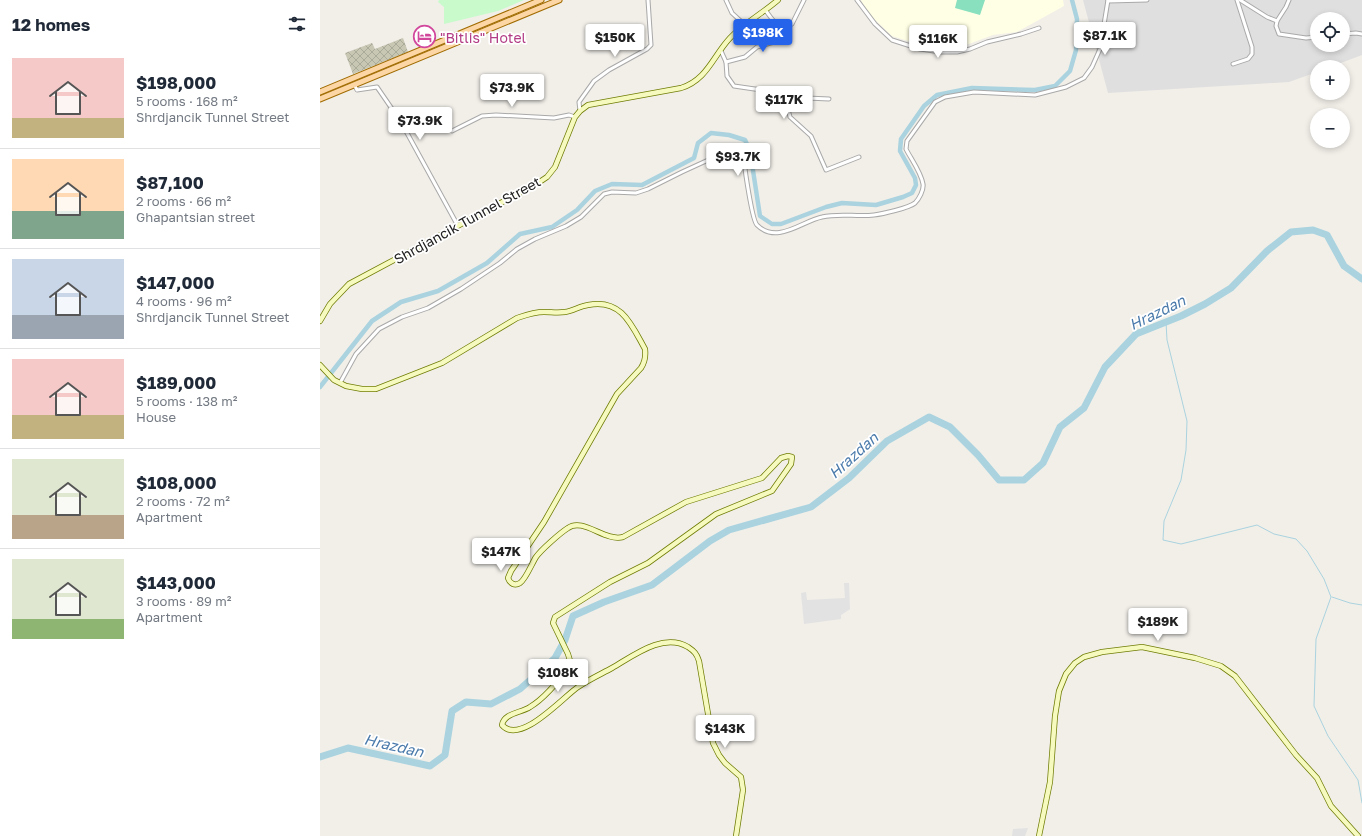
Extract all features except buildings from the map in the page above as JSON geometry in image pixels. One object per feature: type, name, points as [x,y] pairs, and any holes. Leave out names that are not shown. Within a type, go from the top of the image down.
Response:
[{"type":"main road","points":[[320,92],[541,0]]},
{"type":"main road","points":[[320,99],[355,86],[559,0]]},
{"type":"street","points":[[648,0],[651,45],[647,49],[609,70],[594,81],[579,102],[580,110],[588,105],[688,86],[701,77],[731,37],[766,11],[778,0]]},
{"type":"street","points":[[726,0],[732,13],[745,26]]},
{"type":"street","points":[[766,11],[778,26],[785,27],[792,24],[804,0]]},
{"type":"street","points":[[857,0],[875,24],[892,40],[920,49],[941,52],[957,52],[1039,28]]},
{"type":"street","points":[[340,383],[356,354],[379,329],[402,317],[428,308],[461,289],[500,263],[517,249],[535,239],[566,226],[581,217],[604,194],[612,192],[636,193],[648,189],[717,156],[734,156],[744,160],[746,180],[756,224],[762,230],[782,233],[823,217],[874,215],[914,204],[920,198],[923,185],[906,149],[907,141],[935,102],[945,97],[974,92],[1035,95],[1066,87],[1084,78],[1092,67],[1100,49],[1108,0],[1147,0]]},
{"type":"street","points":[[1233,64],[1248,59],[1252,54],[1250,41],[1236,0]]},
{"type":"street","points":[[1240,0],[1267,17],[1277,21]]},
{"type":"street","points":[[1289,0],[1277,21],[1276,26],[1279,34],[1310,38]]},
{"type":"street","points":[[726,62],[745,56],[757,47],[774,42],[782,35],[785,27]]},
{"type":"street","points":[[1356,33],[1362,31]]},
{"type":"street","points":[[1350,33],[1362,34]]},
{"type":"street","points":[[721,51],[726,62],[727,76],[734,86],[775,92],[785,97],[828,99]]},
{"type":"street","points":[[355,86],[357,90],[377,86],[401,122],[458,226]]},
{"type":"street","points":[[785,97],[790,117],[811,136],[826,170],[859,157]]},
{"type":"street","name":"Shrdjancik Tunnel Street","points":[[320,321],[330,304],[348,284],[547,177],[554,168],[575,117],[580,110]]},
{"type":"street","points":[[452,131],[482,116],[496,115],[554,118],[569,115],[575,117]]},
{"type":"street","points":[[320,366],[334,380],[340,383],[353,388],[376,389],[442,363],[517,318],[533,313],[561,312],[589,304],[601,304],[615,308],[626,316],[645,349],[644,364],[617,394],[544,522],[511,571],[508,578],[509,582],[515,584],[522,581],[537,556],[568,528],[577,525],[583,526],[611,537],[623,538],[686,502],[762,478],[781,458],[788,456],[792,457],[791,464],[772,491],[716,514],[648,563],[610,582],[555,616],[552,623],[568,654],[571,664],[559,680],[530,707],[505,718],[502,725],[506,730],[511,731],[532,724],[549,712],[577,687],[647,648],[660,643],[671,642],[685,645],[697,654],[711,736],[715,749],[725,763],[741,777],[743,790],[736,836]]},
{"type":"street","points":[[1039,836],[1050,782],[1055,716],[1059,691],[1066,674],[1075,663],[1084,656],[1142,647],[1195,658],[1221,666],[1235,676],[1296,754],[1317,778],[1331,806],[1358,836]]},
{"type":"shaded area","points":[[861,0],[1063,0],[1064,6],[1017,32],[993,35],[958,48],[939,48],[921,45],[892,36],[868,13]]},
{"type":"shaded area","points":[[1083,0],[1362,0],[1362,55],[1349,60],[1310,60],[1310,74],[1289,82],[1108,93]]},
{"type":"shaded area","points":[[403,38],[408,52],[353,74],[345,53],[372,43],[375,49]]},
{"type":"shaded area","points":[[844,583],[849,583],[850,609],[841,615],[841,619],[804,624],[801,593],[806,592],[807,600],[845,598]]},
{"type":"shaded area","points":[[1028,828],[1025,836],[1012,836],[1013,829]]},
{"type":"green space","points":[[439,0],[524,0],[498,11],[444,24],[444,7],[438,2]]},
{"type":"green space","points":[[957,0],[985,0],[980,15],[955,8]]},
{"type":"waterway","points":[[320,387],[372,321],[401,302],[438,291],[487,263],[520,234],[552,227],[577,210],[595,191],[612,184],[642,185],[694,158],[698,143],[711,133],[729,135],[745,140],[750,151],[760,216],[772,224],[781,224],[826,207],[842,203],[876,205],[912,193],[916,185],[915,178],[900,151],[901,139],[924,106],[937,95],[972,88],[1035,90],[1055,86],[1070,71],[1076,50],[1077,19],[1072,0]]},
{"type":"waterway","name":"Hrazdan","points":[[320,757],[348,748],[430,766],[445,755],[452,711],[466,702],[491,704],[520,689],[555,658],[565,640],[573,616],[604,602],[652,585],[710,541],[729,530],[811,507],[849,478],[887,441],[929,417],[950,427],[978,455],[999,480],[1024,480],[1043,463],[1060,427],[1084,408],[1105,367],[1136,334],[1181,316],[1205,304],[1231,288],[1267,251],[1291,232],[1313,230],[1327,235],[1344,266],[1362,279]]},
{"type":"waterway","points":[[1166,322],[1167,340],[1187,421],[1186,450],[1181,480],[1164,521],[1163,540],[1181,544],[1257,525],[1274,534],[1296,539],[1307,551],[1324,579],[1331,597],[1316,639],[1314,706],[1328,736],[1358,780],[1362,803]]},
{"type":"waterway","points":[[1332,597],[1362,605]]},
{"type":"place","name":"\"Bitlis\" Hotel","points":[[425,37]]}]
